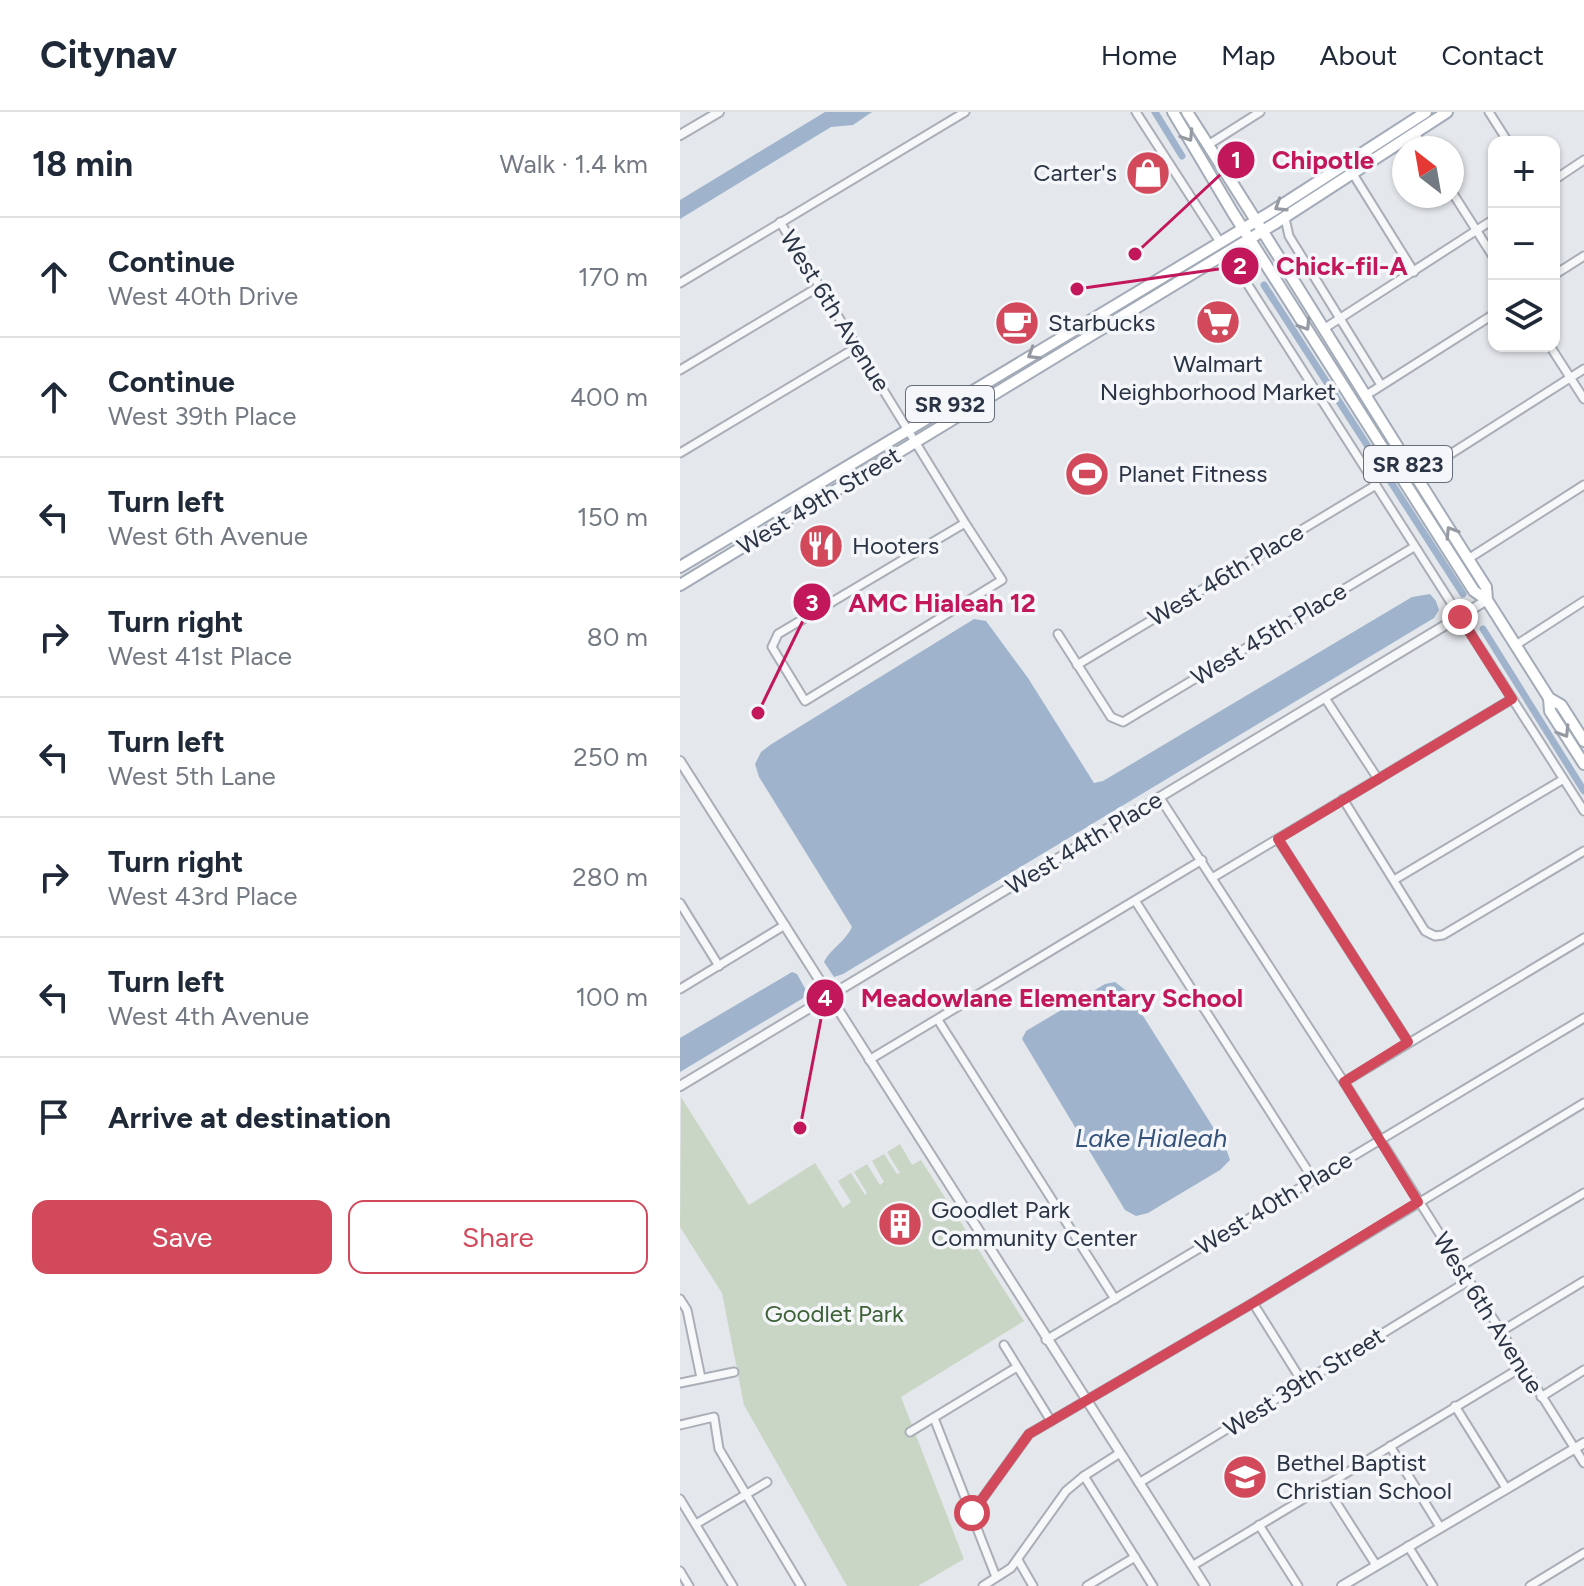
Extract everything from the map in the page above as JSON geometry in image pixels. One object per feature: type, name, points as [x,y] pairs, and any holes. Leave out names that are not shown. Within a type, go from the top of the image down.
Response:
[{"type":"main road","name":"SR 823","points":[[1173,112],[1475,594],[1487,600]]},
{"type":"main road","name":"SR 823","points":[[1187,112],[1486,587],[1487,600],[1549,698],[1550,711],[1584,764]]},
{"type":"main road","name":"West 49th Street","points":[[1410,136],[1447,112]]},
{"type":"main road","name":"West 49th Street","points":[[680,567],[1257,220],[1419,114]]},
{"type":"main road","points":[[1406,136],[1416,124],[1419,114],[1437,119]]},
{"type":"main road","name":"West 49th Street","points":[[680,585],[1264,231],[1392,147]]},
{"type":"main road","points":[[1345,389],[1365,396]]},
{"type":"main road","points":[[1397,470],[1405,476],[1416,476]]},
{"type":"main road","points":[[764,534],[765,521],[792,500]]},
{"type":"main road","points":[[728,556],[751,536],[756,521]]},
{"type":"main road","name":"SR 823","points":[[1549,698],[1579,722],[1584,741]]},
{"type":"street","points":[[680,135],[719,112]]},
{"type":"street","points":[[680,283],[965,112]]},
{"type":"street","points":[[1136,112],[1220,242]]},
{"type":"street","points":[[1208,145],[1260,112]]},
{"type":"street","points":[[1489,112],[1504,136]]},
{"type":"street","points":[[1560,176],[1584,160]]},
{"type":"street","points":[[1353,174],[1414,272]]},
{"type":"street","points":[[1462,208],[1488,248]]},
{"type":"street","points":[[1285,218],[1289,236],[1381,385]]},
{"type":"street","name":"West 6th Avenue","points":[[780,222],[1002,580],[805,701],[772,647],[778,634],[965,523]]},
{"type":"street","points":[[1325,328],[1488,223]]},
{"type":"street","points":[[1227,252],[1584,811]]},
{"type":"street","points":[[1560,271],[1584,256]]},
{"type":"street","points":[[680,370],[820,286]]},
{"type":"street","points":[[1365,396],[1488,318]]},
{"type":"street","points":[[680,453],[857,347]]},
{"type":"street","points":[[1554,352],[1584,399]]},
{"type":"street","points":[[1416,476],[1584,369]]},
{"type":"street","name":"West 46th Place","points":[[1077,665],[1376,485]]},
{"type":"street","points":[[1468,559],[1584,485]]},
{"type":"street","name":"West 45th Place","points":[[1077,665],[1111,717],[1123,722],[1414,547]]},
{"type":"street","name":"West 44th Place","points":[[680,1086],[1487,600]]},
{"type":"street","points":[[1516,645],[1584,601]]},
{"type":"street","points":[[1058,634],[1077,665]]},
{"type":"street","points":[[1325,698],[1378,779]]},
{"type":"street","points":[[1212,878],[1512,699]]},
{"type":"street","points":[[680,761],[1205,1586]]},
{"type":"street","points":[[1394,880],[1562,780]]},
{"type":"street","name":"West 6th Avenue","points":[[1160,798],[1344,1082],[1584,1463]]},
{"type":"street","points":[[1343,799],[1425,931],[1435,936],[1443,935],[1584,851]]},
{"type":"street","points":[[1278,839],[1408,1042]]},
{"type":"street","points":[[869,1060],[1202,860]]},
{"type":"street","points":[[1136,902],[1313,1179]]},
{"type":"street","points":[[680,903],[719,966]]},
{"type":"street","points":[[680,989],[785,925]]},
{"type":"street","points":[[1344,1082],[1584,938]]},
{"type":"street","name":"West 40th Place","points":[[1046,1340],[1584,1018]]},
{"type":"street","points":[[938,1020],[1115,1299]]},
{"type":"street","points":[[972,1513],[1029,1434],[1584,1103]]},
{"type":"street","points":[[1459,1267],[1584,1193]]},
{"type":"street","name":"West 39th Street","points":[[1139,1483],[1468,1281]]},
{"type":"street","points":[[1500,1332],[1584,1281]]},
{"type":"street","points":[[680,1299],[701,1378]]},
{"type":"street","points":[[1253,1303],[1303,1383]]},
{"type":"street","points":[[1004,1345],[1051,1421]]},
{"type":"street","points":[[910,1432],[1017,1367]]},
{"type":"street","points":[[1192,1566],[1522,1367]]},
{"type":"street","points":[[1541,1397],[1584,1370]]},
{"type":"street","points":[[680,1383],[734,1372]]},
{"type":"street","points":[[1455,1406],[1506,1488]]},
{"type":"street","points":[[680,1425],[714,1417],[719,1449],[801,1586]]},
{"type":"street","points":[[934,1418],[996,1577]]},
{"type":"street","points":[[1342,1586],[1584,1443]]},
{"type":"street","points":[[1390,1446],[1440,1527]]},
{"type":"street","points":[[983,1586],[1018,1560],[1066,1491],[1120,1453]]},
{"type":"street","points":[[1084,1476],[1153,1586]]},
{"type":"street","points":[[696,1524],[767,1482]]},
{"type":"street","points":[[1325,1485],[1376,1565]]},
{"type":"street","points":[[680,1499],[733,1586]]},
{"type":"street","points":[[1259,1525],[1298,1586]]},
{"type":"street","points":[[1408,1546],[1433,1586]]},
{"type":"street","points":[[1530,1586],[1584,1553]]},
{"type":"street","points":[[1087,1586],[1135,1557]]},
{"type":"street","points":[[1018,1560],[1033,1586]]},
{"type":"street","points":[[681,1574],[689,1586]]},
{"type":"green space","name":"Goodlet Park","points":[[681,1097],[749,1205],[815,1163],[843,1208],[851,1202],[838,1181],[851,1173],[865,1195],[867,1193],[854,1172],[867,1164],[880,1185],[884,1182],[872,1161],[884,1154],[897,1174],[900,1173],[887,1152],[900,1144],[912,1165],[921,1160],[1024,1321],[901,1397],[964,1559],[918,1586],[847,1586],[744,1405],[722,1293],[680,1227]]},
{"type":"water","points":[[825,112],[872,112],[853,125],[831,127],[680,219],[680,200]]},
{"type":"water","points":[[1430,594],[1439,610],[1434,618],[843,974],[834,977],[824,962],[852,927],[759,777],[755,764],[761,752],[770,745],[974,619],[986,621],[1028,678],[1094,783],[1103,781],[1412,597]]},
{"type":"water","points":[[792,972],[797,974],[806,990],[805,997],[680,1072],[680,1038]]},
{"type":"water","name":"Lake Hialeah","points":[[1115,982],[1128,992],[1225,1146],[1230,1160],[1220,1170],[1148,1213],[1136,1216],[1125,1210],[1022,1039],[1026,1031],[1105,984]]},
{"type":"waterway","points":[[1155,112],[1182,156]]},
{"type":"waterway","points":[[1264,285],[1463,594]]},
{"type":"waterway","points":[[1483,629],[1584,791]]},
{"type":"place","name":"Carter's","points":[[1148,173]]},
{"type":"place","name":"Chipotle","points":[[1135,254]]},
{"type":"place","name":"Chick-fil-A","points":[[1077,289]]},
{"type":"place","name":"Walmart Neighborhood Market","points":[[1218,322]]},
{"type":"place","name":"Starbucks","points":[[1017,323]]},
{"type":"place","name":"Planet Fitness","points":[[1087,474]]},
{"type":"place","name":"Hooters","points":[[821,546]]},
{"type":"place","name":"AMC Hialeah 12","points":[[758,713]]},
{"type":"place","name":"Meadowlane Elementary School","points":[[800,1128]]},
{"type":"place","name":"Goodlet Park Community Center","points":[[900,1224]]},
{"type":"place","name":"Bethel Baptist Christian School","points":[[1245,1477]]},
{"type":"route","points":[[972,1513],[1029,1434],[1418,1202],[1344,1082],[1408,1042],[1278,839],[1512,699],[1460,617]]}]
